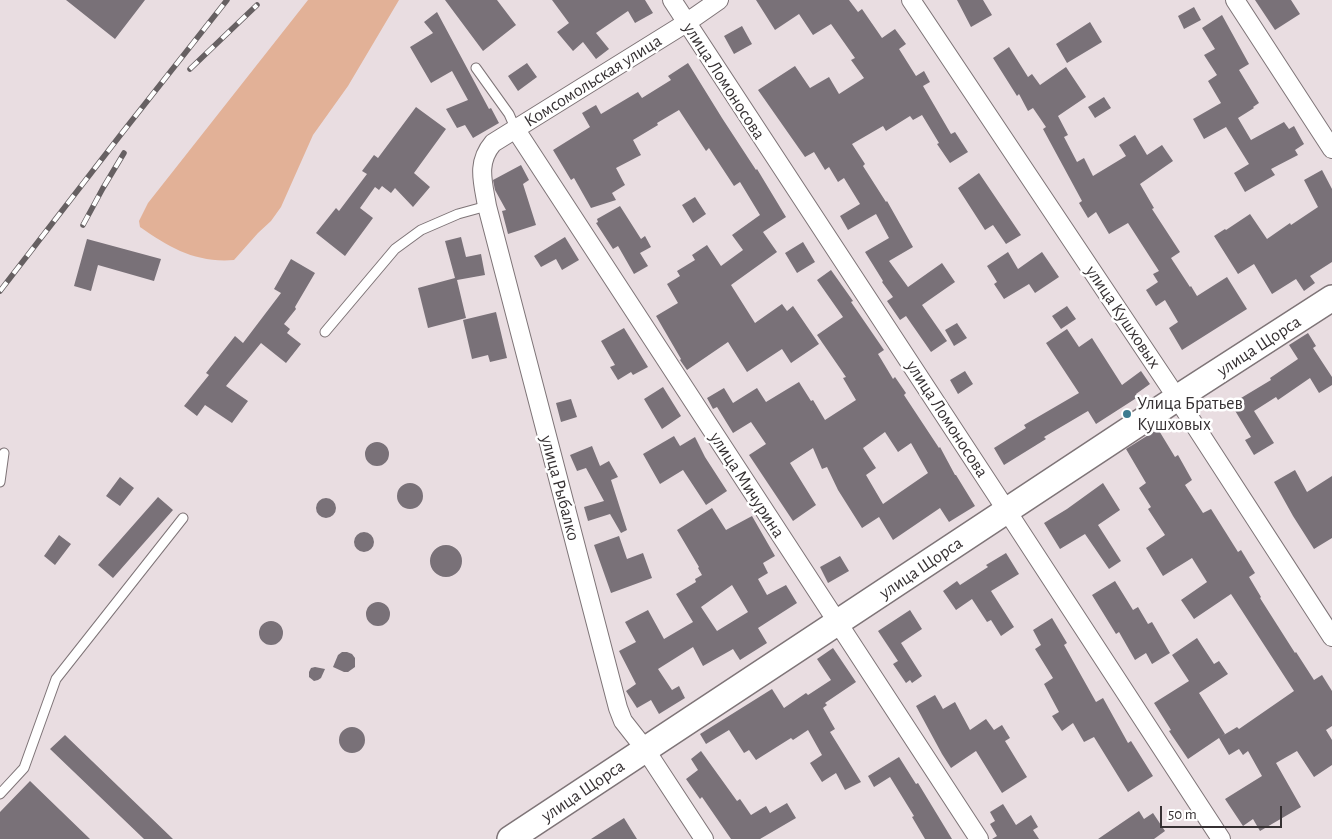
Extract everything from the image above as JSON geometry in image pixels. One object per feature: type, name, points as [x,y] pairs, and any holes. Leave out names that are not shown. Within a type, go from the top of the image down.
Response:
[{"type":"street","name":"улица Ломоносова","points":[[672,0],[1221,839]]},
{"type":"street","name":"Комсомольская улица","points":[[516,130],[720,0]]},
{"type":"street","name":"улица Кушховых","points":[[911,0],[1177,398],[1332,637]]},
{"type":"street","points":[[1235,0],[1332,149]]},
{"type":"street","name":"улица Рыбалко","points":[[516,130],[493,144],[484,156],[482,170],[487,206],[618,708],[623,721],[645,749],[704,839]]},
{"type":"street","name":"улица Мичурина","points":[[516,130],[979,839]]},
{"type":"street","name":"улица Щорса","points":[[510,839],[838,624],[1177,398],[1332,298]]},
{"type":"lane","points":[[476,68],[509,114],[516,130]]},
{"type":"lane","points":[[325,332],[395,248],[421,230],[458,214],[487,206]]},
{"type":"lane","points":[[0,482],[4,454]]},
{"type":"lane","points":[[0,794],[24,768],[56,679],[183,518]]},
{"type":"shaded area","points":[[308,0],[399,0],[348,86],[313,135],[281,207],[271,221],[234,260],[208,259],[195,256],[173,247],[140,227],[139,221],[148,203]]},
{"type":"building","points":[[66,0],[145,0],[115,39]]},
{"type":"building","points":[[445,0],[497,0],[516,25],[483,51]]},
{"type":"building","points":[[552,0],[645,0],[653,13],[635,23],[628,11],[596,33],[609,49],[596,59],[583,42],[573,51],[557,32],[569,23]]},
{"type":"building","points":[[756,0],[849,0],[858,12],[862,9],[882,38],[895,29],[906,44],[899,49],[916,76],[924,71],[930,82],[923,86],[951,134],[955,132],[968,152],[950,163],[937,144],[939,143],[922,115],[913,120],[910,116],[886,131],[883,126],[852,144],[865,164],[863,166],[887,201],[913,247],[889,261],[908,287],[942,263],[955,282],[922,305],[947,341],[931,352],[906,316],[900,320],[887,301],[893,297],[865,252],[889,238],[876,214],[848,230],[840,216],[860,204],[844,178],[838,182],[829,167],[825,170],[814,152],[805,157],[758,90],[795,66],[810,88],[829,77],[839,94],[864,78],[851,60],[855,58],[831,24],[813,35],[799,14],[775,30]]},
{"type":"building","points":[[957,0],[983,0],[992,15],[971,27]]},
{"type":"building","points":[[1255,0],[1291,0],[1300,14],[1275,30]]},
{"type":"building","points":[[1194,7],[1201,20],[1184,29],[1178,16]]},
{"type":"building","points":[[437,12],[489,109],[491,108],[499,123],[473,138],[465,125],[457,128],[446,109],[468,100],[452,71],[431,83],[410,47],[433,33],[424,22]]},
{"type":"building","points":[[1222,15],[1249,64],[1239,70],[1259,103],[1238,118],[1251,140],[1284,122],[1289,129],[1294,126],[1304,144],[1295,150],[1298,155],[1271,169],[1275,175],[1245,192],[1234,173],[1249,164],[1226,127],[1204,139],[1193,119],[1221,103],[1208,81],[1217,75],[1204,55],[1215,49],[1202,28]]},
{"type":"building","points":[[1090,22],[1102,42],[1067,63],[1056,44]]},
{"type":"building","points":[[742,26],[752,44],[734,54],[724,36]]},
{"type":"building","points":[[1009,47],[1028,77],[1032,74],[1040,85],[1066,67],[1086,97],[1058,116],[1068,135],[1064,137],[1077,162],[1084,158],[1093,176],[1126,156],[1119,145],[1135,135],[1147,155],[1162,145],[1173,161],[1140,184],[1154,208],[1152,209],[1180,252],[1171,258],[1197,296],[1227,277],[1247,309],[1182,350],[1169,328],[1178,322],[1165,300],[1156,306],[1146,290],[1158,282],[1153,274],[1159,271],[1128,223],[1109,234],[1096,212],[1088,218],[1079,203],[1082,201],[1043,129],[1046,127],[1033,108],[1028,111],[1019,94],[1017,96],[993,58]]},
{"type":"building","points":[[527,63],[537,77],[518,91],[508,76]]},
{"type":"building","points":[[688,63],[786,217],[763,232],[777,252],[731,285],[755,323],[782,304],[787,311],[793,306],[819,344],[791,363],[782,349],[747,372],[728,342],[687,370],[656,316],[678,303],[667,284],[680,276],[677,271],[695,260],[692,255],[707,245],[721,266],[743,250],[732,235],[760,215],[740,182],[734,186],[709,148],[706,151],[679,110],[633,140],[641,155],[616,168],[625,185],[612,193],[616,200],[591,208],[574,178],[571,180],[553,150],[590,127],[582,113],[596,105],[601,114],[638,92],[642,98],[671,80],[668,76]]},
{"type":"building","points":[[1104,97],[1111,108],[1095,118],[1088,107]]},
{"type":"building","points":[[416,107],[446,129],[414,173],[430,187],[413,207],[395,188],[391,193],[382,186],[379,190],[375,187],[360,208],[373,218],[345,256],[316,233],[336,208],[339,211],[367,174],[362,171],[374,155],[378,158]]},
{"type":"building","points":[[521,165],[529,180],[523,184],[536,225],[508,234],[502,211],[506,210],[495,190],[493,180]]},
{"type":"building","points":[[1322,170],[1332,189],[1332,262],[1310,276],[1315,283],[1304,291],[1296,279],[1272,294],[1254,264],[1238,274],[1214,236],[1250,214],[1267,239],[1290,223],[1291,225],[1318,207],[1304,180]]},
{"type":"building","points":[[979,173],[1021,235],[1006,244],[993,225],[985,230],[958,188]]},
{"type":"building","points":[[695,197],[706,214],[693,223],[682,205]]},
{"type":"building","points":[[620,206],[641,239],[645,236],[651,247],[640,253],[648,266],[634,274],[618,246],[613,249],[596,223],[598,222],[597,219]]},
{"type":"building","points":[[461,237],[466,257],[481,254],[485,275],[457,280],[466,318],[428,328],[418,288],[455,278],[445,241]]},
{"type":"building","points":[[565,237],[579,260],[562,270],[556,259],[541,267],[534,256]]},
{"type":"building","points":[[87,239],[161,259],[154,281],[98,265],[91,291],[74,286]]},
{"type":"building","points":[[803,242],[815,262],[797,273],[785,253]]},
{"type":"building","points":[[1008,252],[1018,269],[1042,252],[1059,277],[1035,293],[1029,284],[1004,299],[994,284],[997,282],[987,266]]},
{"type":"building","points":[[291,259],[315,273],[295,307],[296,309],[284,324],[290,329],[287,333],[301,344],[286,363],[261,343],[226,386],[248,401],[232,423],[205,405],[197,416],[184,406],[209,375],[206,373],[235,336],[243,343],[281,293],[274,289]]},
{"type":"building","points":[[831,270],[853,301],[851,302],[884,350],[878,354],[893,379],[895,377],[906,393],[904,395],[940,447],[975,506],[949,522],[940,508],[893,540],[879,517],[862,528],[838,490],[827,467],[822,469],[813,448],[790,463],[816,505],[793,521],[749,455],[766,444],[751,422],[733,433],[717,407],[713,409],[707,398],[724,388],[733,403],[757,388],[766,402],[799,382],[825,420],[856,400],[843,378],[846,377],[817,335],[843,317],[817,280]],"holes":[[[885,432],[898,452],[911,443],[928,473],[883,504],[866,475],[876,468],[863,448]]]},
{"type":"building","points":[[1067,306],[1076,319],[1061,329],[1052,316]]},
{"type":"building","points":[[496,312],[507,358],[490,362],[488,355],[472,359],[463,320]]},
{"type":"building","points":[[957,323],[967,338],[954,346],[945,330]]},
{"type":"building","points":[[624,328],[648,367],[633,375],[631,372],[618,380],[610,367],[615,365],[601,341]]},
{"type":"building","points":[[1067,329],[1079,347],[1092,338],[1122,385],[1141,371],[1150,384],[1136,394],[1138,397],[1096,424],[1088,411],[1044,437],[1046,439],[1004,465],[994,448],[1026,428],[1024,425],[1079,393],[1046,343]]},
{"type":"building","points":[[1308,333],[1316,346],[1313,348],[1332,377],[1332,385],[1319,393],[1310,378],[1278,400],[1276,397],[1254,411],[1274,443],[1254,455],[1245,440],[1251,437],[1231,404],[1271,380],[1270,378],[1298,359],[1289,345]]},
{"type":"building","points":[[965,371],[973,384],[958,394],[950,380]]},
{"type":"building","points":[[663,387],[681,416],[662,429],[644,399]]},
{"type":"building","points":[[571,399],[577,417],[561,422],[556,403]]},
{"type":"building","points":[[1158,429],[1175,457],[1178,455],[1192,480],[1185,485],[1203,513],[1211,509],[1238,552],[1241,550],[1255,573],[1249,577],[1260,598],[1295,653],[1314,680],[1322,675],[1332,691],[1332,726],[1326,730],[1332,740],[1332,765],[1314,777],[1297,751],[1276,763],[1301,807],[1260,831],[1253,819],[1243,826],[1225,799],[1262,776],[1248,751],[1243,755],[1239,749],[1229,755],[1219,738],[1188,759],[1169,731],[1171,730],[1154,703],[1189,681],[1172,655],[1197,638],[1214,664],[1219,661],[1228,674],[1199,693],[1225,734],[1222,736],[1237,727],[1239,729],[1294,691],[1231,594],[1194,619],[1181,600],[1207,582],[1192,558],[1163,576],[1146,548],[1165,535],[1148,509],[1151,507],[1139,488],[1146,483],[1126,449]]},
{"type":"building","points":[[674,436],[680,446],[695,437],[705,457],[727,491],[706,505],[683,470],[660,484],[643,454]]},
{"type":"building","points":[[377,442],[382,443],[388,449],[388,459],[382,465],[377,466],[372,465],[366,459],[365,454],[366,449],[372,443]]},
{"type":"building","points":[[592,446],[600,466],[609,461],[618,477],[611,480],[627,530],[621,533],[610,514],[588,521],[584,507],[604,501],[586,468],[577,471],[570,455]]},
{"type":"building","points":[[1295,470],[1307,492],[1332,476],[1332,538],[1314,549],[1274,482]]},
{"type":"building","points":[[120,477],[134,488],[120,506],[106,496]]},
{"type":"building","points":[[410,483],[419,487],[423,496],[419,505],[410,509],[401,505],[397,496],[401,487]]},
{"type":"building","points":[[1103,483],[1120,510],[1098,525],[1121,561],[1109,569],[1085,534],[1060,549],[1044,523]]},
{"type":"building","points":[[158,497],[173,510],[113,578],[98,565]]},
{"type":"building","points":[[326,498],[333,501],[336,508],[333,515],[326,518],[319,515],[316,508],[319,501]]},
{"type":"building","points":[[712,508],[726,530],[752,516],[775,556],[763,563],[768,573],[758,579],[767,595],[786,585],[797,603],[758,628],[767,643],[740,660],[733,649],[703,666],[693,647],[658,669],[672,690],[679,686],[685,698],[659,714],[651,700],[637,708],[626,691],[636,684],[619,651],[636,642],[625,622],[648,610],[664,639],[693,622],[676,594],[696,582],[695,579],[702,575],[677,530]],"holes":[[[732,585],[748,612],[717,631],[701,607]]]},
{"type":"building","points":[[360,532],[368,532],[374,538],[374,546],[368,552],[360,552],[354,546],[354,538]]},
{"type":"building","points":[[59,535],[71,544],[55,565],[44,556]]},
{"type":"building","points":[[619,536],[627,559],[643,553],[652,578],[611,593],[594,545]]},
{"type":"building","points":[[446,545],[452,546],[457,550],[461,555],[461,567],[457,572],[452,576],[446,577],[440,576],[435,572],[431,567],[430,561],[431,555],[435,550],[440,546]]},
{"type":"building","points":[[1006,553],[1019,574],[991,591],[1014,627],[1001,636],[991,620],[987,622],[972,599],[956,610],[943,591],[957,581],[960,585],[988,567],[986,565]]},
{"type":"building","points":[[840,556],[849,571],[828,583],[820,567]]},
{"type":"building","points":[[1115,581],[1133,610],[1138,607],[1148,624],[1152,622],[1170,653],[1152,664],[1146,653],[1135,660],[1119,632],[1116,634],[1092,595]]},
{"type":"building","points":[[378,602],[387,605],[390,614],[387,623],[378,626],[369,623],[366,614],[369,605]]},
{"type":"building","points":[[910,610],[922,629],[901,643],[922,676],[912,683],[910,680],[906,683],[893,664],[898,661],[878,631]]},
{"type":"building","points":[[1052,618],[1067,643],[1064,645],[1096,702],[1103,698],[1128,743],[1131,741],[1153,776],[1128,792],[1094,737],[1084,742],[1073,723],[1062,731],[1052,716],[1059,712],[1044,684],[1053,678],[1035,649],[1041,645],[1033,630]]},
{"type":"building","points":[[271,621],[276,622],[282,628],[282,638],[276,644],[271,645],[266,644],[260,638],[259,633],[260,628],[266,622]]},
{"type":"building","points":[[833,648],[856,682],[825,703],[827,705],[823,708],[835,729],[830,732],[861,782],[845,790],[836,773],[822,782],[810,763],[822,755],[808,730],[793,740],[791,738],[756,760],[749,750],[744,753],[729,730],[706,744],[700,734],[772,689],[784,708],[806,693],[808,695],[831,680],[817,659]]},
{"type":"building","points":[[342,652],[352,654],[355,658],[355,667],[348,672],[333,667],[338,655]]},
{"type":"building","points":[[311,668],[325,669],[321,678],[314,681],[309,677],[309,672]]},
{"type":"building","points":[[935,695],[943,709],[955,702],[970,730],[986,719],[994,730],[1002,725],[1010,738],[1005,741],[1027,777],[1002,793],[976,751],[951,768],[916,706]]},
{"type":"building","points":[[352,727],[361,731],[365,740],[361,749],[352,753],[343,749],[339,740],[343,731]]},
{"type":"building","points":[[65,735],[173,839],[144,839],[50,749]]},
{"type":"building","points":[[701,751],[737,801],[740,799],[751,815],[766,806],[770,813],[787,803],[796,818],[760,839],[731,839],[702,797],[700,799],[686,779],[698,770],[691,759]]},
{"type":"building","points":[[899,757],[916,784],[918,783],[952,839],[925,839],[912,817],[914,816],[890,777],[874,787],[868,776]]},
{"type":"building","points":[[30,781],[90,839],[0,839],[0,812]]},
{"type":"building","points":[[1003,804],[1016,825],[1031,815],[1038,827],[1033,830],[1039,839],[992,839],[997,836],[990,824],[995,821],[990,812]]},
{"type":"building","points":[[1139,811],[1144,819],[1153,813],[1165,831],[1154,839],[1098,839]]},
{"type":"building","points":[[624,818],[637,839],[591,839]]},
{"type":"railway","points":[[0,291],[227,0]]},
{"type":"railway","points":[[190,69],[257,5]]},
{"type":"railway","points":[[83,225],[124,153]]},
{"type":"place","name":"Улица Братьев Кушховых","points":[[1127,414]]}]
